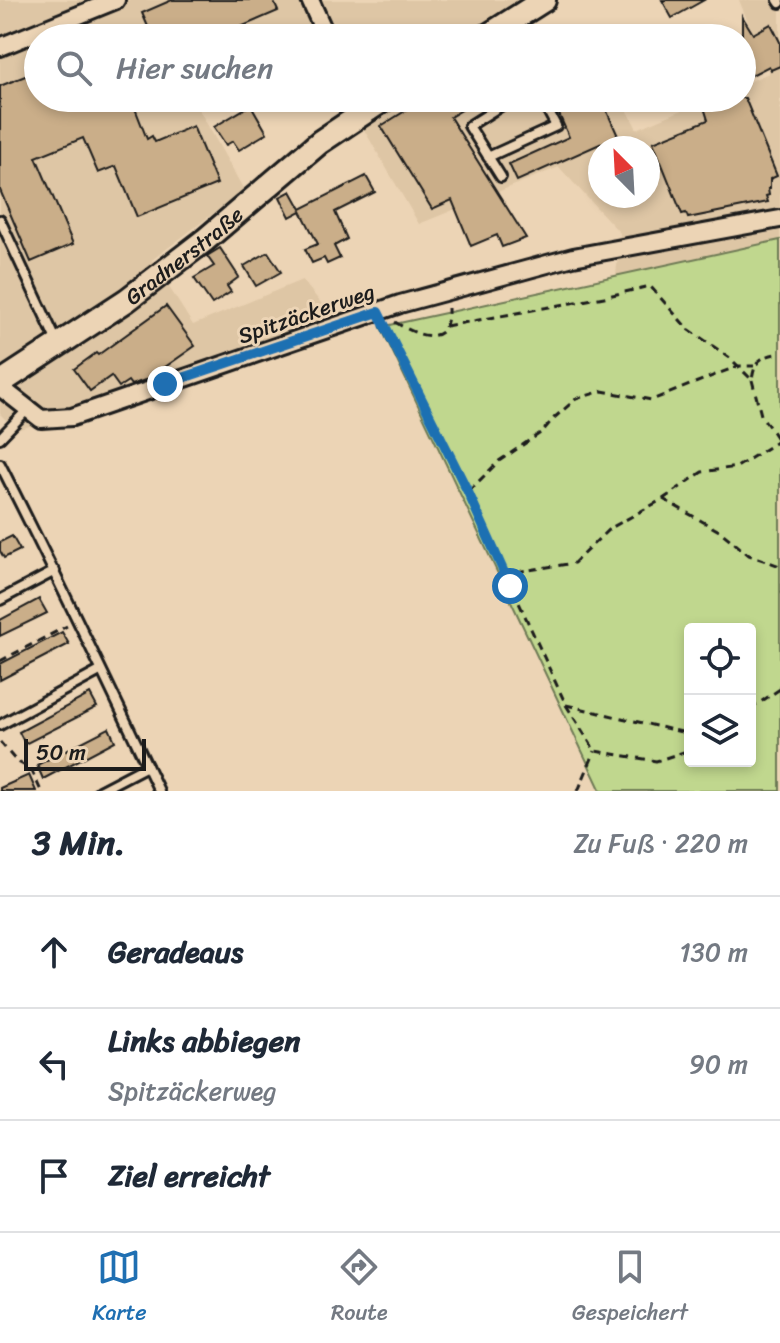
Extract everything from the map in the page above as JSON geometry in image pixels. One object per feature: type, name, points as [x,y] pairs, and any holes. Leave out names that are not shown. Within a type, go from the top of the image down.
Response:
[{"type":"main road","points":[[519,24],[544,0]]},
{"type":"main road","name":"Gradnerstraße","points":[[0,385],[127,300],[205,240],[351,112]]},
{"type":"street","points":[[57,24],[116,0]]},
{"type":"street","points":[[310,0],[321,24]]},
{"type":"street","points":[[0,47],[24,37]]},
{"type":"street","name":"Spitzäckerweg","points":[[0,385],[41,419],[72,417],[378,312],[443,293],[573,257],[780,219]]},
{"type":"lane","points":[[491,112],[469,126],[501,177]]},
{"type":"lane","points":[[488,157],[556,126],[548,112]]},
{"type":"lane","points":[[0,220],[59,345]]},
{"type":"lane","points":[[0,438],[28,409]]},
{"type":"lane","points":[[0,464],[55,571],[159,791]]},
{"type":"lane","points":[[0,600],[55,571]]},
{"type":"lane","points":[[0,725],[100,671]]},
{"type":"lane","points":[[99,791],[147,766]]},
{"type":"path","points":[[446,326],[650,286],[687,328],[730,358],[752,380]]},
{"type":"path","points":[[378,312],[419,335],[431,336],[443,331],[449,322],[443,293]]},
{"type":"path","points":[[378,312],[468,492],[566,705],[595,751],[656,761],[684,752]]},
{"type":"path","points":[[510,586],[522,571],[574,563],[609,529],[663,499],[702,472],[737,467],[779,442],[761,415],[752,380],[754,366],[761,358],[780,353]]},
{"type":"path","points":[[468,492],[499,461],[542,432],[576,399],[602,391],[652,400],[738,366],[754,366]]},
{"type":"path","points":[[663,499],[721,532],[749,555],[780,566]]},
{"type":"path","points":[[0,661],[78,621]]},
{"type":"path","points":[[756,705],[780,689]]},
{"type":"path","points":[[566,705],[684,733]]},
{"type":"path","points":[[0,742],[16,761],[31,769],[41,791]]},
{"type":"path","points":[[578,791],[595,751]]},
{"type":"shaded area","points":[[0,0],[527,0],[487,24],[24,24],[24,112],[200,112],[244,190],[152,260],[193,325],[302,280],[346,333],[43,431],[30,426],[16,430],[0,414]]},
{"type":"shaded area","points":[[739,0],[780,0],[780,240],[616,276],[620,233],[597,208],[660,208],[660,136],[588,136],[588,198],[559,167],[419,224],[363,128],[389,112],[628,112],[637,129],[678,112],[756,112],[756,79],[769,73],[756,40],[756,24],[749,24]]},
{"type":"green space","points":[[780,240],[780,791],[601,791],[381,327]]},
{"type":"building","points":[[172,0],[273,0],[278,11],[248,24],[147,24],[142,13]]},
{"type":"building","points":[[662,0],[704,0],[672,18]]},
{"type":"building","points":[[771,24],[780,42],[780,66],[771,70],[769,66],[756,73],[756,32]]},
{"type":"building","points":[[24,77],[24,112],[136,112],[147,139],[152,136],[155,142],[193,126],[217,184],[137,217],[116,166],[98,173],[83,138],[36,157],[73,244],[31,262],[0,190],[0,86]]},
{"type":"building","points":[[239,112],[255,112],[267,133],[239,150],[233,141],[226,145],[214,127]]},
{"type":"building","points":[[404,112],[458,112],[450,117],[526,238],[502,247],[497,235],[471,246],[452,200],[432,209],[381,126]]},
{"type":"building","points":[[558,112],[607,112],[618,136],[588,136],[588,149],[517,181],[509,164],[569,137]]},
{"type":"building","points":[[705,112],[751,112],[777,176],[770,179],[769,195],[766,196],[768,202],[688,218],[686,213],[682,214],[660,159],[660,139],[708,120]]},
{"type":"building","points":[[366,176],[375,192],[335,212],[347,239],[334,246],[340,258],[327,264],[324,258],[312,263],[305,249],[318,244],[301,211],[290,217],[280,197],[291,191],[301,209]]},
{"type":"building","points":[[220,248],[239,277],[227,286],[231,292],[212,304],[194,278],[214,266],[207,256]]},
{"type":"building","points":[[268,252],[281,272],[256,286],[244,266]]},
{"type":"building","points":[[166,306],[195,346],[148,379],[131,385],[128,381],[119,387],[111,376],[90,391],[74,369]]},
{"type":"building","points":[[12,536],[20,550],[4,558],[0,542]]},
{"type":"building","points":[[39,599],[47,613],[0,636],[0,620]]},
{"type":"building","points":[[62,632],[69,644],[0,680],[0,664]]},
{"type":"building","points":[[90,694],[97,707],[25,744],[19,732]]},
{"type":"building","points":[[109,728],[115,741],[43,779],[37,765]]},
{"type":"building","points":[[29,775],[36,791],[0,791],[0,788]]},
{"type":"route","points":[[165,384],[378,312],[468,492],[510,586]]}]
